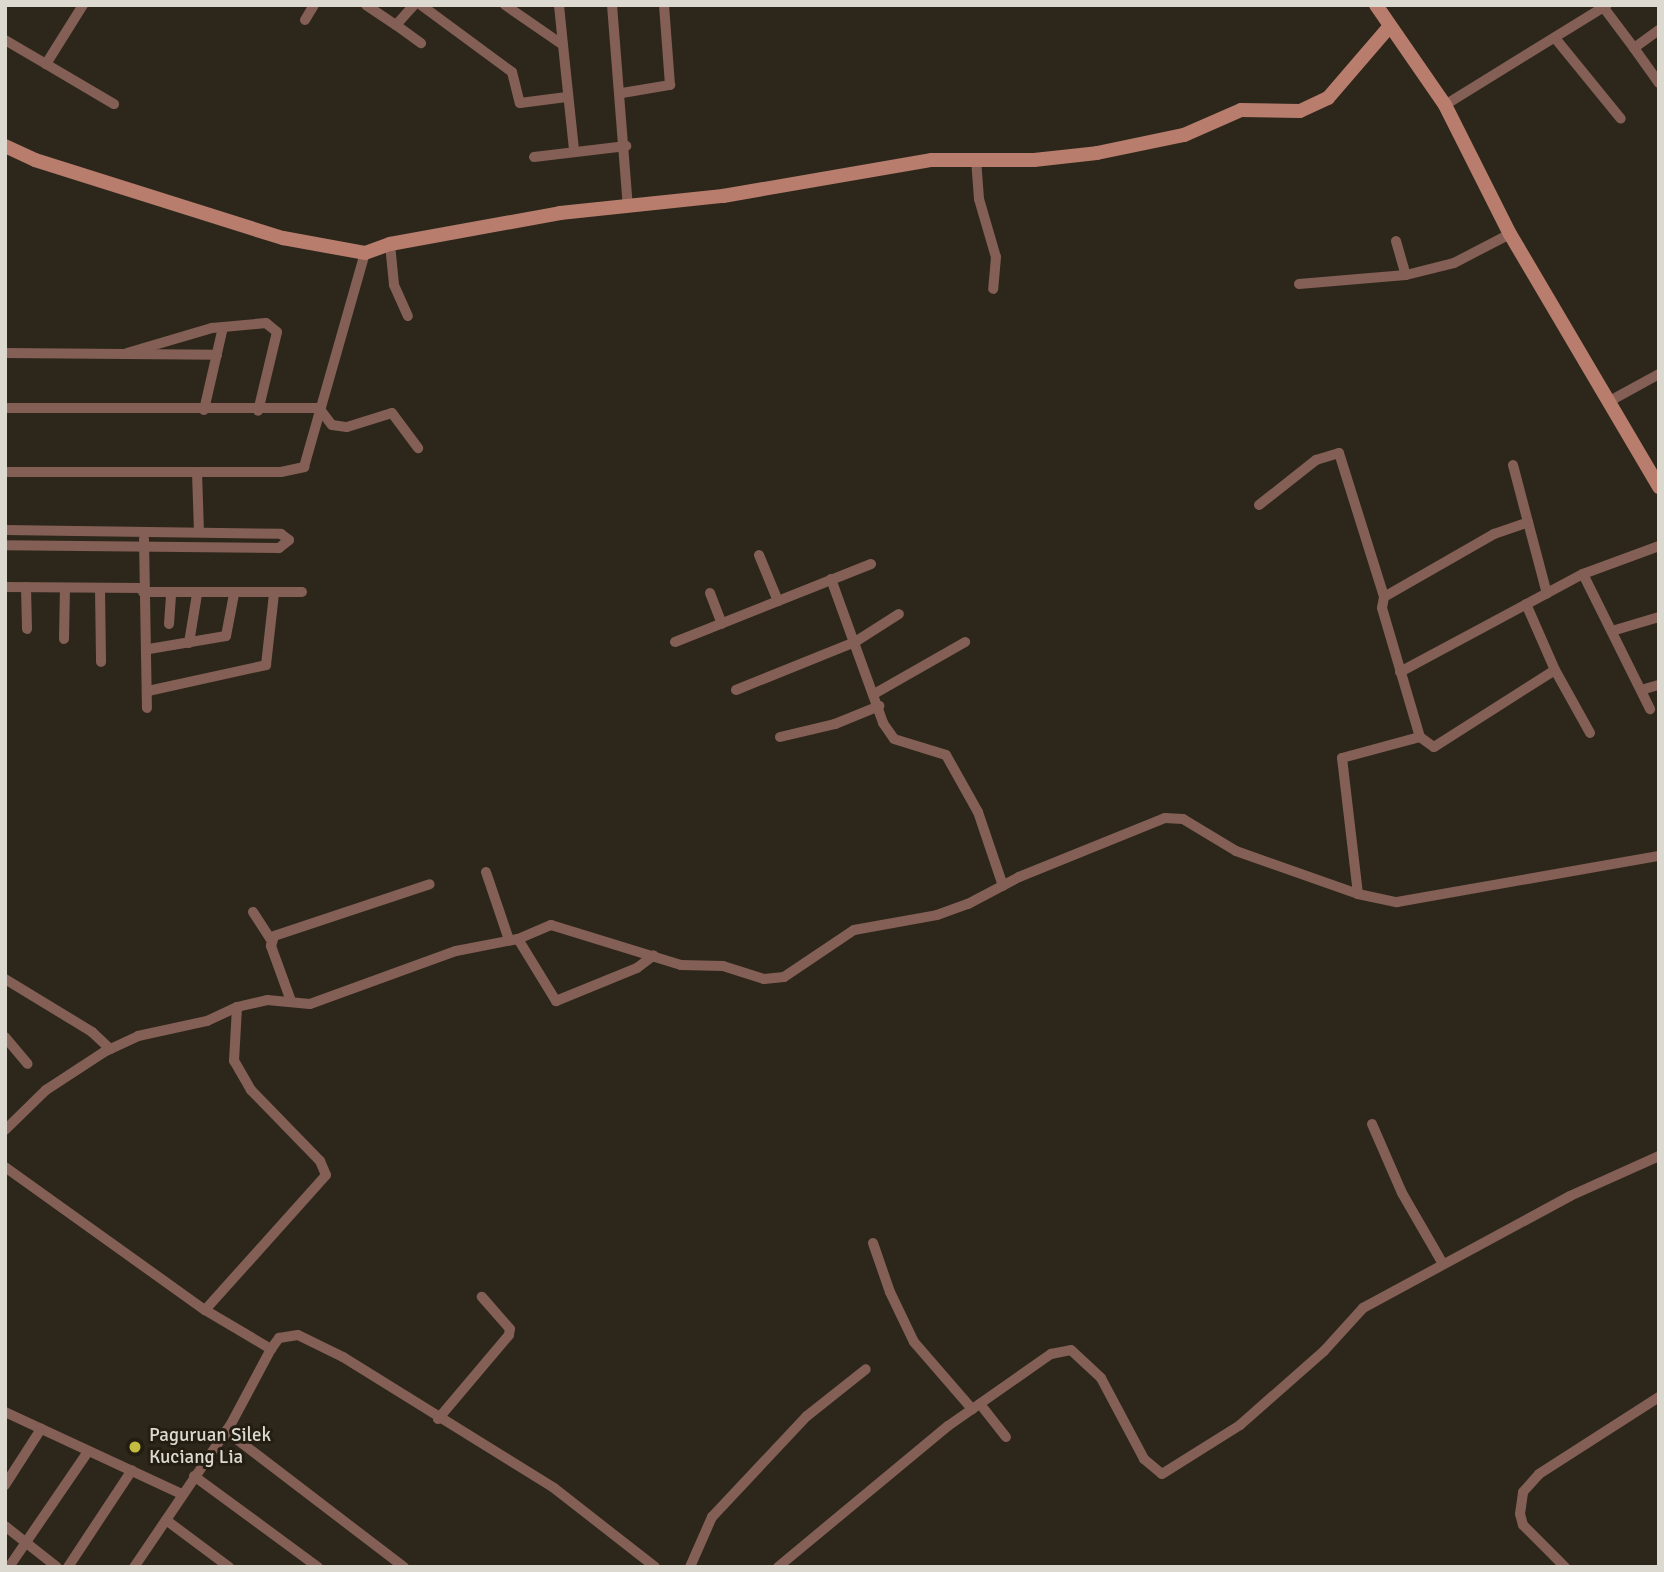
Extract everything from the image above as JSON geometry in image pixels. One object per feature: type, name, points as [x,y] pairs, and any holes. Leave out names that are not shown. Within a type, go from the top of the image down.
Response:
[{"type":"street","points":[[46,64],[83,5]]},
{"type":"street","points":[[305,20],[314,5]]},
{"type":"street","points":[[366,5],[421,43]]},
{"type":"street","points":[[396,25],[414,5]]},
{"type":"street","points":[[421,5],[512,72],[520,103],[567,97]]},
{"type":"street","points":[[505,5],[519,9],[563,45]]},
{"type":"street","points":[[559,5],[574,149]]},
{"type":"street","points":[[612,5],[622,93],[628,207]]},
{"type":"street","points":[[622,93],[670,85],[664,5]]},
{"type":"street","points":[[1376,5],[1445,105],[1510,234],[1659,487]]},
{"type":"street","points":[[1445,105],[1606,7],[1659,83]]},
{"type":"street","points":[[5,146],[35,160],[283,238],[365,253],[390,244],[560,214],[723,196],[932,160],[1034,160],[1097,153],[1184,135],[1241,110],[1312,107],[1328,98],[1390,26]]},
{"type":"street","points":[[1634,48],[1659,30]]},
{"type":"street","points":[[1555,38],[1621,119]]},
{"type":"street","points":[[5,40],[114,104]]},
{"type":"street","points":[[534,157],[574,149],[625,146]]},
{"type":"street","points":[[976,159],[979,199],[996,257],[993,289]]},
{"type":"street","points":[[1299,284],[1406,275],[1454,263],[1510,234]]},
{"type":"street","points":[[1396,241],[1406,275]]},
{"type":"street","points":[[390,244],[394,285],[408,316]]},
{"type":"street","points":[[5,472],[281,472],[304,467],[365,253]]},
{"type":"street","points":[[127,353],[223,327],[266,323],[277,332],[258,411]]},
{"type":"street","points":[[204,410],[223,327]]},
{"type":"street","points":[[5,353],[217,355]]},
{"type":"street","points":[[1608,402],[1659,374]]},
{"type":"street","points":[[5,408],[258,411],[319,408]]},
{"type":"street","points":[[319,408],[332,425],[348,427],[392,413],[418,448]]},
{"type":"street","points":[[1259,505],[1316,460],[1339,453],[1384,597],[1382,608],[1420,737],[1434,747],[1555,670]]},
{"type":"street","points":[[1513,465],[1547,593]]},
{"type":"street","points":[[197,472],[199,532]]},
{"type":"street","points":[[1384,597],[1494,534],[1528,522]]},
{"type":"street","points":[[5,530],[281,534],[289,540],[279,548],[5,545]]},
{"type":"street","points":[[144,533],[143,590],[149,649],[147,708]]},
{"type":"street","points":[[1400,673],[1583,574],[1659,546]]},
{"type":"street","points":[[759,555],[778,601]]},
{"type":"street","points":[[675,642],[871,564]]},
{"type":"street","points":[[1583,574],[1650,709]]},
{"type":"street","points":[[831,579],[874,694],[894,739],[946,755],[978,812],[1003,886]]},
{"type":"street","points":[[5,587],[100,588],[197,594],[302,592]]},
{"type":"street","points":[[26,587],[27,629]]},
{"type":"street","points":[[100,588],[101,662]]},
{"type":"street","points":[[64,639],[65,589]]},
{"type":"street","points":[[169,624],[171,592]]},
{"type":"street","points":[[710,593],[723,624]]},
{"type":"street","points":[[189,643],[197,594]]},
{"type":"street","points":[[149,649],[228,634],[234,594]]},
{"type":"street","points":[[148,691],[266,665],[274,594]]},
{"type":"street","points":[[1526,604],[1555,670],[1590,733]]},
{"type":"street","points":[[736,690],[855,642],[899,614]]},
{"type":"street","points":[[1612,631],[1659,617]]},
{"type":"street","points":[[874,694],[965,642]]},
{"type":"street","points":[[1641,690],[1659,685]]},
{"type":"street","points":[[780,737],[835,724],[879,706]]},
{"type":"street","points":[[1358,894],[1342,758],[1420,737]]},
{"type":"street","points":[[5,1130],[46,1090],[110,1049],[138,1036],[206,1021],[237,1007],[267,1000],[310,1004],[456,951],[514,939],[551,925],[608,946],[699,968],[723,966],[764,979],[784,977],[854,930],[937,915],[1165,818],[1183,819],[1236,850],[1358,894],[1411,902],[1659,856]]},
{"type":"street","points":[[486,872],[514,939],[556,1001],[637,968],[654,955]]},
{"type":"street","points":[[271,940],[430,884]]},
{"type":"street","points":[[253,912],[271,940],[291,1001]]},
{"type":"street","points":[[5,979],[92,1032],[110,1049]]},
{"type":"street","points":[[205,1310],[326,1175],[320,1161],[251,1090],[234,1061],[237,1007]]},
{"type":"street","points":[[5,1037],[28,1064]]},
{"type":"street","points":[[1372,1124],[1402,1194],[1443,1264]]},
{"type":"street","points":[[778,1567],[976,1407],[1051,1354],[1071,1350],[1101,1378],[1144,1459],[1162,1474],[1240,1425],[1324,1351],[1358,1312],[1570,1196],[1659,1157]]},
{"type":"street","points":[[5,1167],[205,1310],[271,1349]]},
{"type":"street","points":[[873,1243],[890,1292],[914,1342],[1006,1437]]},
{"type":"street","points":[[438,1419],[509,1335],[510,1329],[481,1297]]},
{"type":"street","points":[[137,1566],[226,1431],[271,1349],[279,1338],[290,1335],[309,1339],[554,1488],[655,1567]]},
{"type":"street","points":[[690,1567],[712,1517],[807,1416],[866,1368]]},
{"type":"street","points":[[1565,1567],[1523,1525],[1520,1514],[1523,1492],[1539,1474],[1659,1397]]},
{"type":"street","points":[[5,1412],[87,1453],[132,1470],[182,1494]]},
{"type":"street","points":[[5,1485],[41,1429]]},
{"type":"street","points":[[226,1431],[404,1567]]},
{"type":"street","points":[[9,1567],[87,1453]]},
{"type":"street","points":[[68,1567],[132,1470]]},
{"type":"street","points":[[194,1476],[318,1567]]},
{"type":"street","points":[[166,1520],[229,1567]]},
{"type":"street","points":[[5,1525],[57,1567]]},
{"type":"place","name":"Paguruan Silek Kuciang Lia","points":[[135,1447]]}]
